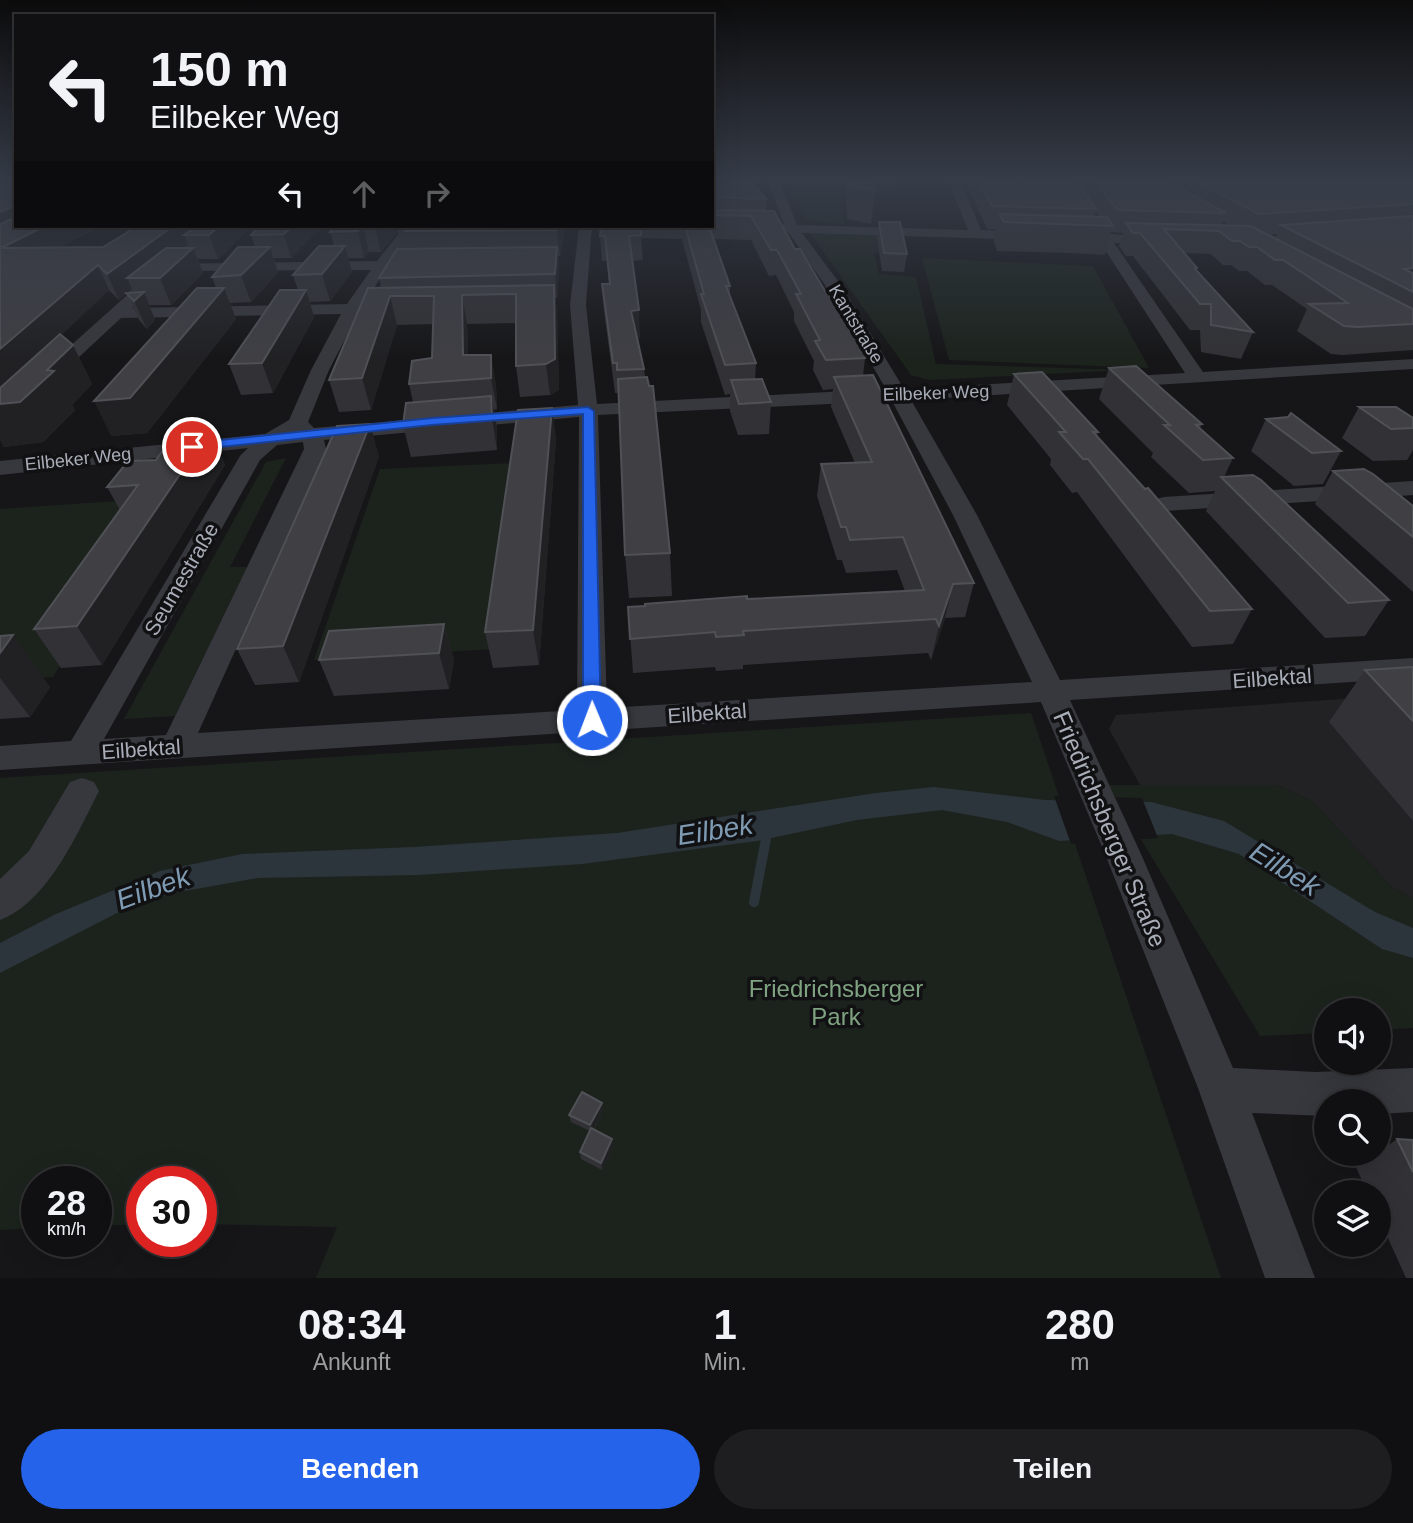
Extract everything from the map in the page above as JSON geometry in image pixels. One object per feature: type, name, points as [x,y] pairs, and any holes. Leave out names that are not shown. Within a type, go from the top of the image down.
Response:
[{"type":"street","points":[[176,747],[315,449],[316,444],[304,429],[307,399],[351,309],[379,265],[400,240]]},
{"type":"street","points":[[581,240],[575,262],[571,305],[588,411],[592,720]]},
{"type":"street","name":"Kantstraße","points":[[800,240],[833,285],[898,394]]},
{"type":"street","points":[[1105,240],[1198,378]]},
{"type":"street","points":[[1161,240],[1174,240]]},
{"type":"street","points":[[0,420],[148,285],[192,251]]},
{"type":"street","points":[[170,267],[406,265]]},
{"type":"street","points":[[118,313],[377,309]]},
{"type":"street","name":"Eilbeker Weg","points":[[304,429],[1413,365]]},
{"type":"street","name":"Friedrichsberger Straße","points":[[898,394],[965,514],[1050,690],[1123,854],[1220,1088],[1290,1278]]},
{"type":"street","name":"Seumestraße","points":[[81,752],[251,456],[272,438],[304,429]]},
{"type":"street","name":"Eilbeker Weg","points":[[0,468],[272,438]]},
{"type":"street","points":[[1164,503],[1413,488]]},
{"type":"street","name":"Eilbektal","points":[[0,758],[1413,668]]},
{"type":"street","points":[[0,904],[42,862],[82,790]]},
{"type":"street","points":[[1220,1088],[1267,1095],[1309,1096],[1413,1090]]},
{"type":"shaded area","points":[[1413,694],[1413,898],[1392,887],[1312,801],[1277,785],[1140,785],[1109,729],[1116,715]]},
{"type":"green space","points":[[815,240],[884,240],[885,251],[874,254],[879,274],[916,277],[936,364],[1127,370],[929,380],[911,375]]},
{"type":"green space","points":[[922,258],[1093,266],[1149,368],[949,360]]},
{"type":"green space","points":[[286,458],[230,567],[247,567],[175,716],[124,719],[266,462]]},
{"type":"green space","points":[[515,463],[492,649],[314,660],[380,469]]},
{"type":"green space","points":[[132,500],[144,527],[53,677],[0,681],[0,509]]},
{"type":"green space","name":"Friedrichsberger Park","points":[[1031,713],[1221,1278],[316,1278],[337,1227],[217,1224],[217,1166],[126,1166],[126,1225],[112,1225],[112,1166],[21,1166],[21,1229],[0,1230],[0,778]]},
{"type":"green space","points":[[1108,785],[1277,785],[1312,801],[1392,887],[1413,898],[1413,1028],[1391,1029],[1391,998],[1314,998],[1314,1034],[1260,1036]]},
{"type":"water","name":"Eilbek","points":[[934,787],[1045,800],[1151,802],[1224,821],[1375,912],[1413,928],[1413,958],[1382,949],[1239,854],[1172,834],[1059,841],[1007,822],[942,810],[857,820],[757,841],[582,864],[419,875],[258,878],[173,893],[121,911],[0,973],[0,943],[56,914],[160,871],[242,854],[414,847],[617,833],[876,793]]},
{"type":"pier","points":[[1054,796],[1142,798],[1158,838],[1071,844]]},
{"type":"building","points":[[0,240],[18,240],[1,248],[103,247],[115,240],[154,240],[107,274],[98,265],[0,349]]},
{"type":"building","points":[[605,240],[629,240],[639,310],[631,311],[644,369],[617,370],[617,363],[613,363],[602,284],[610,284]]},
{"type":"building","points":[[689,240],[714,240],[730,286],[726,286],[756,363],[725,365],[701,294],[704,294]]},
{"type":"building","points":[[765,240],[790,240],[795,249],[800,249],[863,349],[865,358],[826,360],[815,341],[820,340],[796,294],[801,294],[777,250],[771,250]]},
{"type":"building","points":[[882,240],[904,240],[907,254],[884,253]]},
{"type":"building","points":[[1146,240],[1173,240],[1197,268],[1195,269],[1253,332],[1211,325],[1211,304],[1200,304]]},
{"type":"building","points":[[1230,240],[1278,240],[1413,309],[1413,324],[1344,326],[1309,304],[1348,303],[1283,260],[1275,260],[1257,247]]},
{"type":"building","points":[[1310,240],[1413,240],[1413,268],[1404,269],[1413,273],[1413,292]]},
{"type":"building","points":[[319,246],[345,246],[322,274],[293,275]]},
{"type":"building","points":[[238,247],[270,247],[241,275],[212,277]]},
{"type":"building","points":[[557,247],[555,274],[379,278],[397,249]]},
{"type":"building","points":[[166,248],[193,248],[160,278],[127,278]]},
{"type":"building","points":[[554,285],[555,359],[546,364],[516,366],[516,294],[462,295],[463,355],[491,355],[491,378],[409,384],[412,361],[432,358],[434,296],[390,296],[362,378],[329,380],[368,288]]},
{"type":"building","points":[[197,288],[224,288],[130,398],[94,401]]},
{"type":"building","points":[[280,290],[306,290],[262,363],[229,364]]},
{"type":"building","points":[[144,292],[134,301],[126,293]]},
{"type":"building","points":[[60,334],[73,345],[47,370],[54,371],[20,402],[0,404],[0,388]]},
{"type":"building","points":[[1136,366],[1202,424],[1196,425],[1233,458],[1203,460],[1164,425],[1170,425],[1109,368]]},
{"type":"building","points":[[1042,372],[1098,432],[1093,432],[1145,489],[1148,488],[1252,609],[1210,611],[1088,459],[1083,459],[1059,432],[1066,432],[1014,374]]},
{"type":"building","points":[[873,375],[974,583],[953,584],[939,626],[936,619],[743,631],[744,635],[716,637],[715,632],[630,639],[628,607],[645,604],[747,596],[747,599],[924,590],[903,537],[850,540],[846,527],[841,527],[821,464],[872,462],[834,377]]},
{"type":"building","points":[[647,377],[649,386],[653,386],[670,553],[625,555],[618,379]]},
{"type":"building","points":[[762,379],[771,402],[739,404],[731,380]]},
{"type":"building","points":[[491,396],[492,418],[403,425],[406,403]]},
{"type":"building","points":[[1359,407],[1396,407],[1413,418],[1413,428],[1391,429]]},
{"type":"building","points":[[552,408],[533,630],[485,632],[518,410]]},
{"type":"building","points":[[1291,413],[1341,451],[1312,453],[1266,419],[1288,417]]},
{"type":"building","points":[[370,424],[283,646],[237,649],[337,426]]},
{"type":"building","points":[[210,430],[77,626],[34,629],[138,485],[107,487],[128,461],[156,460],[177,431]]},
{"type":"building","points":[[1364,469],[1413,506],[1413,537],[1333,471]]},
{"type":"building","points":[[1253,475],[1389,600],[1348,603],[1221,477]]},
{"type":"building","points":[[444,624],[439,653],[319,660],[329,631]]},
{"type":"building","points":[[13,635],[0,653],[0,636]]},
{"type":"building","points":[[1413,667],[1413,721],[1365,670]]},
{"type":"building","points":[[582,1092],[602,1103],[590,1125],[569,1115]]},
{"type":"building","points":[[591,1128],[612,1139],[601,1163],[580,1152]]},
{"type":"building","points":[[1397,1139],[1413,1140],[1413,1172]]},
{"type":"waterway","name":"Eilbek","points":[[754,902],[766,839]]},
{"type":"route","points":[[192,447],[432,422],[588,411],[592,720]]}]
